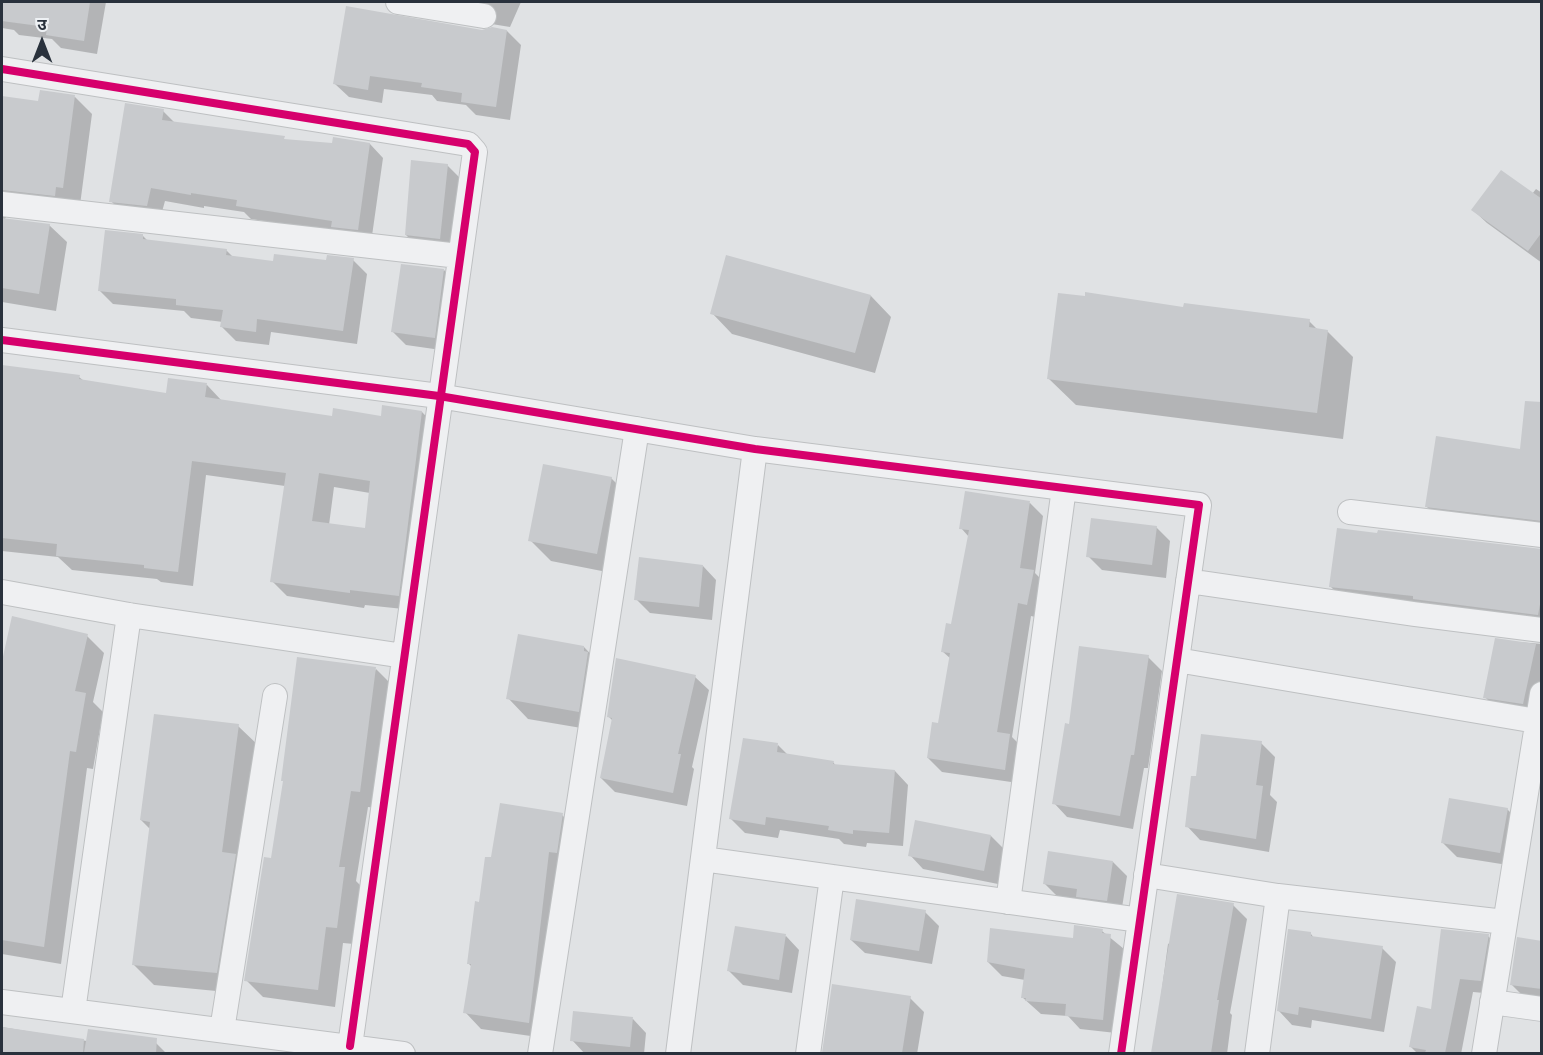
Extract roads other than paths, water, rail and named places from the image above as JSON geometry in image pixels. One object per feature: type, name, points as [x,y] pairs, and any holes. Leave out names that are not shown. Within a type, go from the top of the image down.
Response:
[{"type":"street","points":[[398,2],[484,16]]},
{"type":"street","points":[[2,69],[468,144],[476,157],[459,256],[350,1046]]},
{"type":"street","points":[[2,204],[459,256]]},
{"type":"street","points":[[2,340],[440,396],[755,449],[1199,505],[1121,1053]]},
{"type":"street","points":[[540,1053],[637,429]]},
{"type":"street","points":[[678,1053],[755,449]]},
{"type":"street","points":[[1008,902],[1064,488]]},
{"type":"street","points":[[1350,512],[1542,535]]},
{"type":"street","points":[[1188,580],[1414,614],[1542,630]]},
{"type":"street","points":[[2,592],[129,615],[404,656]]},
{"type":"street","points":[[73,1011],[129,615]]},
{"type":"street","points":[[1177,660],[1539,722]]},
{"type":"street","points":[[1484,1053],[1542,694]]},
{"type":"street","points":[[222,1030],[276,696]]},
{"type":"street","points":[[703,859],[1140,920]]},
{"type":"street","points":[[1146,875],[1278,896],[1505,922]]},
{"type":"street","points":[[808,1053],[832,877]]},
{"type":"street","points":[[1257,1053],[1278,896]]},
{"type":"street","points":[[2,1002],[403,1053]]},
{"type":"street","points":[[1492,1002],[1542,1009]]}]
